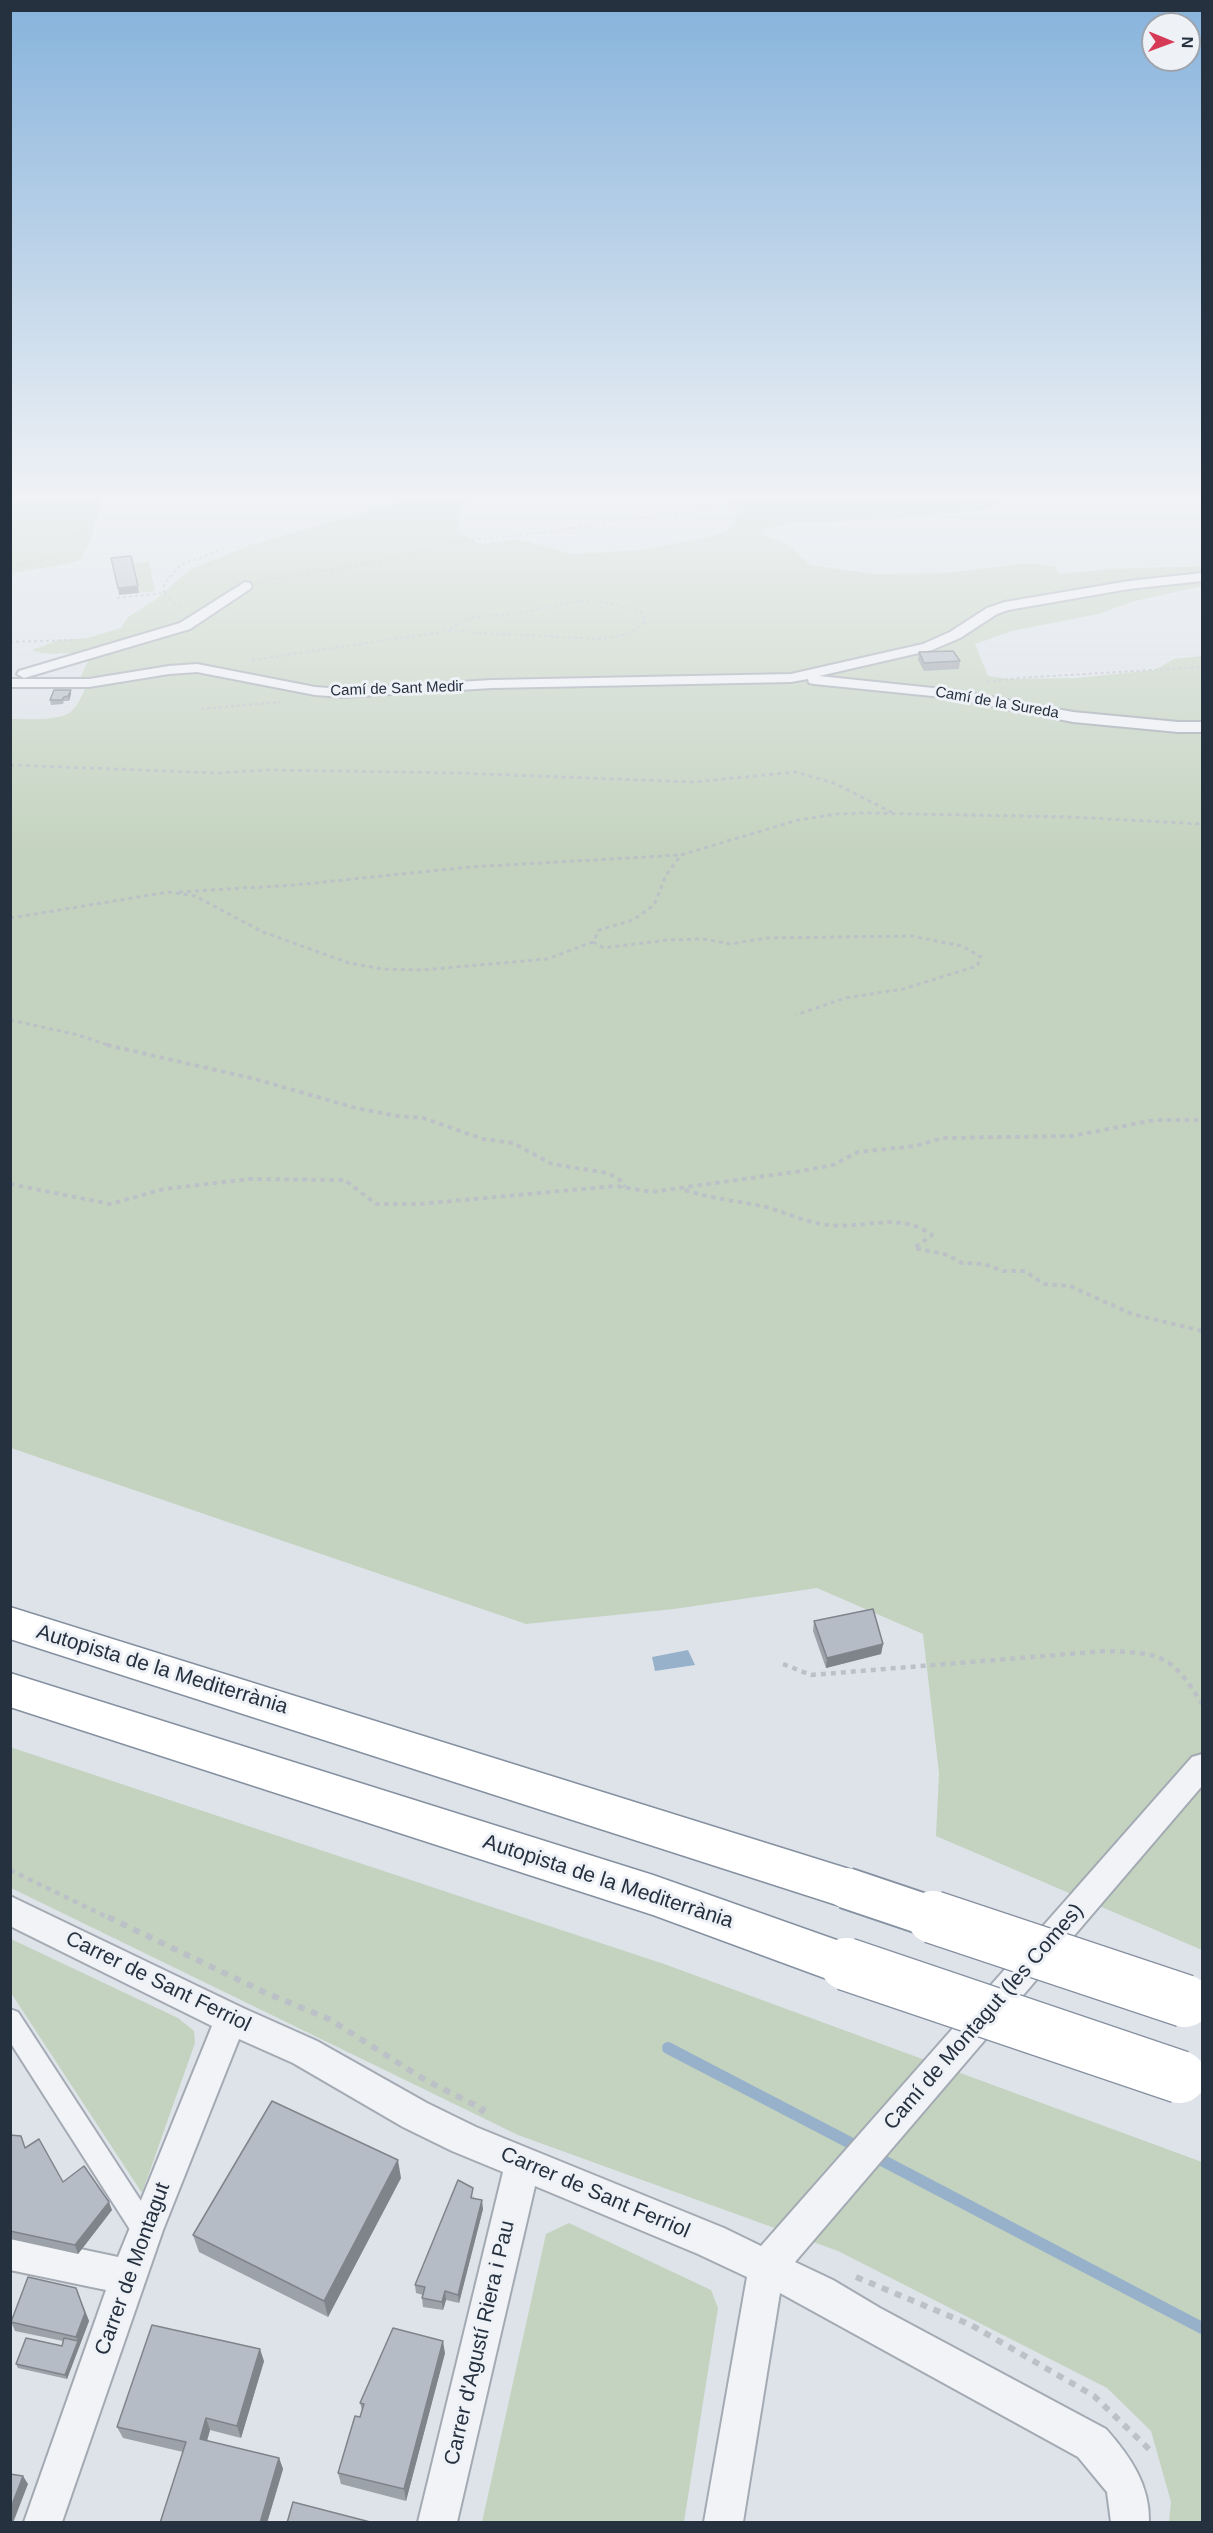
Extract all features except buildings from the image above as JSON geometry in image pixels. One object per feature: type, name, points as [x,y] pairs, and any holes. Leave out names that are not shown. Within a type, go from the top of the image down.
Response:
[{"type":"highway","name":"Autopista de la Mediterrània","points":[[10,1623],[648,1823],[1194,2004]]},
{"type":"highway","name":"Autopista de la Mediterrània","points":[[10,1690],[653,1895],[846,1964],[1192,2081]]},
{"type":"street","points":[[10,676],[49,668],[185,626],[198,617]]},
{"type":"street","name":"Camí de Sant Medir","points":[[10,683],[89,683],[169,670],[197,668],[315,691],[343,693],[492,684],[791,678],[927,647],[955,635],[982,617]]},
{"type":"street","name":"Camí de la Sureda","points":[[791,678],[909,688],[1074,717],[1178,727],[1203,727]]},
{"type":"street","name":"Camí de Montagut (les Comes)","points":[[766,2268],[1203,1766]]},
{"type":"street","name":"Carrer de Sant Ferriol","points":[[10,1910],[231,2019],[305,2052],[415,2115],[464,2139],[711,2241],[820,2293],[867,2321],[1092,2443],[1118,2470],[1131,2502],[1130,2523]]},
{"type":"street","name":"Carrer de Montagut","points":[[43,2523],[145,2230],[231,2019]]},
{"type":"street","points":[[10,2020],[145,2230]]},
{"type":"street","name":"Carrer d'Agustí Riera i Pau","points":[[437,2523],[523,2163]]},
{"type":"street","points":[[10,2252],[129,2277]]},
{"type":"street","points":[[723,2523],[766,2268]]},
{"type":"path","points":[[168,631],[178,617]]},
{"type":"path","points":[[448,631],[457,622],[472,617]]},
{"type":"path","points":[[252,660],[448,631],[601,639],[627,634],[640,627],[645,620],[644,617]]},
{"type":"path","points":[[10,642],[93,639],[111,648]]},
{"type":"path","points":[[984,683],[1017,678],[1203,667]]},
{"type":"path","points":[[201,708],[287,702]]},
{"type":"path","points":[[10,765],[216,773],[270,770],[457,773],[693,782],[796,772],[831,781],[894,814]]},
{"type":"path","points":[[10,918],[169,892],[294,885],[470,867],[681,855],[798,820],[836,814],[1071,817],[1203,824]]},
{"type":"path","points":[[169,892],[195,896],[263,932],[349,963],[383,969],[422,970],[537,961],[575,950],[593,942],[599,930],[633,920],[654,905],[666,875],[681,855]]},
{"type":"path","points":[[593,942],[604,948],[666,940],[703,939],[731,944],[766,938],[910,936],[962,946],[981,957],[977,966],[903,989],[845,998],[796,1015]]},
{"type":"path","points":[[10,1020],[78,1035],[119,1049],[255,1079],[356,1108],[397,1116],[423,1118],[483,1139],[513,1143],[552,1164],[608,1173],[620,1180],[625,1187]]},
{"type":"path","points":[[10,1185],[110,1204],[164,1190],[250,1179],[345,1180],[376,1204],[419,1204],[616,1186],[651,1192],[801,1172],[833,1165],[858,1152],[915,1146],[943,1138],[1072,1136],[1155,1120],[1203,1120]]},
{"type":"path","points":[[684,1189],[705,1198],[772,1208],[821,1226],[880,1222],[924,1227],[932,1235],[914,1248],[948,1255],[962,1263],[984,1264],[1003,1271],[1025,1271],[1044,1284],[1070,1286],[1132,1314],[1203,1331]]},
{"type":"path","points":[[783,1664],[811,1675],[1106,1651],[1138,1653],[1167,1660],[1186,1680],[1203,1704]]},
{"type":"path","points":[[10,1870],[266,1993],[328,2019],[427,2081],[483,2109],[464,2139]]},
{"type":"path","points":[[847,2273],[971,2325],[1094,2396],[1152,2452]]},
{"type":"green space","points":[[128,617],[1082,617],[1012,631],[975,644],[988,676],[1011,679],[1076,678],[1155,670],[1174,659],[1202,656],[1202,1950],[936,1836],[939,1773],[923,1634],[817,1588],[674,1609],[526,1624],[11,1448],[11,719],[64,716],[72,711],[85,689],[80,678],[89,659],[75,654],[47,654],[32,650],[58,640],[88,638],[121,628]]},
{"type":"green space","points":[[10,1747],[667,1965],[1202,2162],[1202,2522],[1169,2522],[1171,2502],[1151,2431],[1107,2388],[838,2251],[518,2135],[11,1888]]},
{"type":"green space","points":[[11,1939],[178,2018],[194,2031],[195,2043],[142,2193],[11,1993]]},
{"type":"green space","points":[[569,2223],[711,2290],[718,2308],[684,2522],[482,2522],[546,2234]]},
{"type":"water","points":[[688,1650],[695,1665],[655,1671],[652,1657]]},
{"type":"waterway","points":[[668,2048],[858,2147]]},
{"type":"waterway","points":[[874,2156],[1202,2328]]}]
